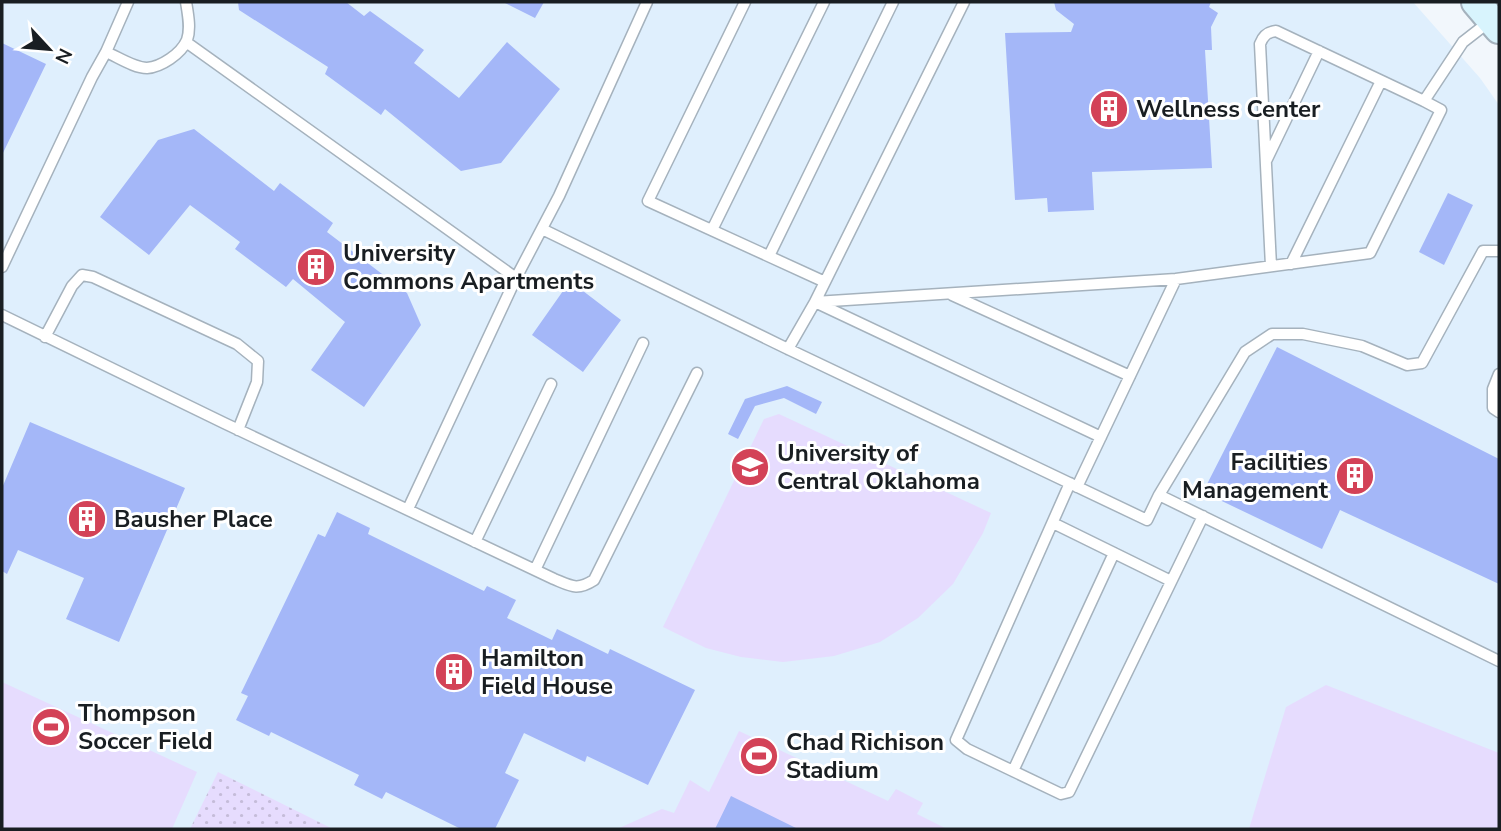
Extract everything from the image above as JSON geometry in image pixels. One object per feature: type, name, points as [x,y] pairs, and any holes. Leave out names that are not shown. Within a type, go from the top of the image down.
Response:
[{"type":"lane","points":[[2,267],[128,2]]},
{"type":"lane","points":[[106,52],[146,68],[167,63],[186,42],[189,24],[187,2]]},
{"type":"lane","points":[[408,509],[647,2]]},
{"type":"lane","points":[[745,2],[648,201],[825,282]]},
{"type":"lane","points":[[712,230],[824,2]]},
{"type":"lane","points":[[769,256],[893,2]]},
{"type":"lane","points":[[789,349],[964,2]]},
{"type":"lane","points":[[1424,101],[1463,42],[1489,17]]},
{"type":"lane","points":[[815,302],[1176,279],[1271,267],[1370,253],[1441,110],[1276,31],[1262,37],[1260,44],[1271,267]]},
{"type":"lane","points":[[186,42],[516,278]]},
{"type":"lane","points":[[1266,163],[1319,51]]},
{"type":"lane","points":[[1291,264],[1381,80]]},
{"type":"lane","points":[[542,229],[1147,520],[1245,352],[1272,334],[1303,334],[1362,346],[1407,365],[1422,363],[1483,251],[1499,251]]},
{"type":"lane","points":[[45,337],[72,286],[82,275],[93,277],[237,345],[258,361],[257,382],[238,430]]},
{"type":"lane","points":[[1176,279],[1101,437],[1053,523],[956,740],[967,749],[1061,794],[1069,792],[1203,516]]},
{"type":"lane","points":[[948,293],[1130,376]]},
{"type":"lane","points":[[815,302],[1101,437]]},
{"type":"lane","points":[[2,315],[238,430],[575,587],[584,586],[594,580],[697,373]]},
{"type":"lane","points":[[535,570],[643,343]]},
{"type":"lane","points":[[1499,374],[1493,389],[1493,408],[1499,412]]},
{"type":"lane","points":[[475,542],[551,384]]},
{"type":"lane","points":[[1160,495],[1499,661]]},
{"type":"lane","points":[[1053,523],[1171,581]]},
{"type":"lane","points":[[1013,771],[1114,553]]},
{"type":"shaded area","name":"University of Central Oklahoma","points":[[2,2],[1413,2],[1480,78],[1499,105],[1499,829],[2,829]]},
{"type":"shaded area","points":[[779,414],[991,513],[983,533],[953,584],[918,618],[880,642],[834,656],[783,662],[741,657],[706,648],[663,627],[764,419]]},
{"type":"shaded area","name":"Thompson Soccer Field","points":[[2,682],[197,772],[172,829],[2,829]]},
{"type":"shaded area","points":[[1326,685],[1499,753],[1499,829],[1249,829],[1286,707]]},
{"type":"shaded area","name":"Chad Richison Stadium","points":[[739,731],[888,801],[896,789],[923,803],[917,814],[947,829],[617,829],[662,809],[674,813],[690,780],[709,792]]},
{"type":"shaded area","points":[[218,772],[333,829],[190,829]]},
{"type":"building","name":"University Commons Apartments","points":[[238,2],[346,2],[364,16],[370,11],[424,50],[414,63],[459,98],[507,42],[560,89],[501,163],[461,171],[385,109],[381,115],[325,74],[328,67],[239,10]]},
{"type":"building","points":[[503,2],[544,2],[535,18]]},
{"type":"building","name":"Wellness Center","points":[[1054,2],[1211,2],[1209,7],[1218,13],[1211,27],[1212,50],[1205,50],[1212,168],[1092,172],[1094,210],[1048,212],[1047,198],[1015,200],[1005,33],[1071,32],[1074,24],[1056,10]]},
{"type":"building","points":[[2,43],[46,64],[2,155]]},
{"type":"building","name":"University Commons Apartments","points":[[194,129],[274,191],[280,183],[333,223],[327,232],[407,293],[421,325],[364,407],[311,370],[345,322],[293,279],[286,287],[235,249],[240,242],[190,205],[149,255],[100,217],[158,140]]},
{"type":"building","points":[[1448,193],[1473,205],[1444,265],[1419,252]]},
{"type":"building","points":[[570,281],[621,320],[583,372],[532,335]]},
{"type":"building","name":"Facilities Management","points":[[1277,347],[1499,459],[1499,584],[1340,510],[1322,549],[1203,492]]},
{"type":"building","points":[[787,386],[822,402],[816,414],[784,398],[755,406],[738,439],[728,434],[745,399]]},
{"type":"building","name":"Bausher Place","points":[[30,422],[185,488],[119,642],[66,619],[84,578],[18,550],[7,574],[2,571],[2,488]]},
{"type":"building","name":"Hamilton Field House","points":[[337,512],[370,528],[368,534],[484,591],[487,586],[516,600],[507,618],[552,640],[557,629],[608,654],[610,649],[695,690],[648,785],[587,756],[585,762],[524,733],[505,773],[519,780],[495,829],[461,829],[386,792],[382,799],[354,785],[359,775],[271,732],[269,736],[236,720],[248,696],[241,693],[318,534],[325,537]]},
{"type":"building","points":[[731,796],[798,829],[715,829]]},
{"type":"place","name":"Wellness Center","points":[[1109,109]]},
{"type":"place","name":"University Commons Apartments","points":[[316,267]]},
{"type":"place","name":"University of Central Oklahoma","points":[[750,467]]},
{"type":"place","name":"Facilities Management","points":[[1355,476]]},
{"type":"place","name":"Bausher Place","points":[[87,519]]},
{"type":"place","name":"Hamilton Field House","points":[[454,672]]},
{"type":"place","name":"Thompson Soccer Field","points":[[51,727]]},
{"type":"place","name":"Chad Richison Stadium","points":[[759,756]]}]
